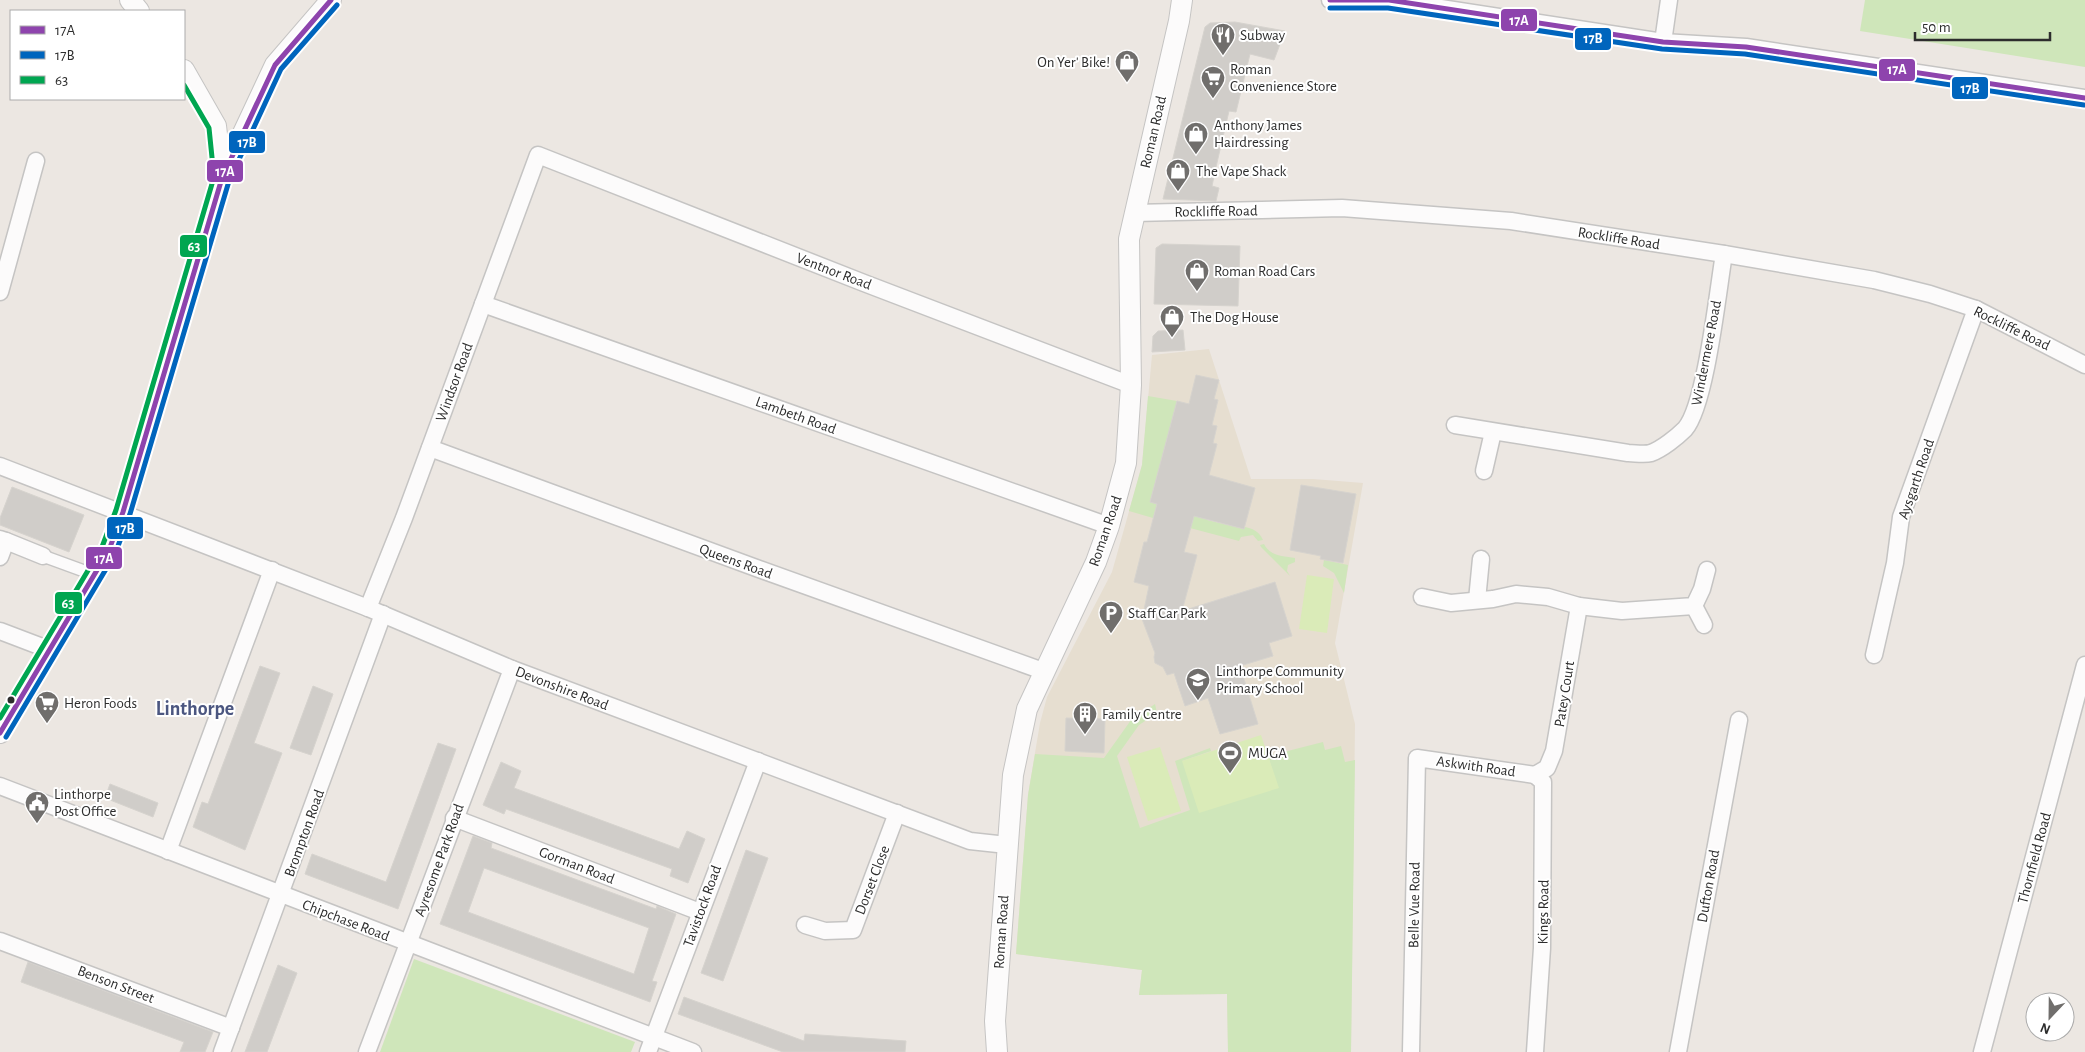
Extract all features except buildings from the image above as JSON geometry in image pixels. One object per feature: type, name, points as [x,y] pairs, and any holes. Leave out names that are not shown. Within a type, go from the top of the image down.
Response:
[{"type":"street","points":[[130,0],[138,10]]},
{"type":"street","points":[[0,733],[109,550],[123,512],[222,178],[275,65],[331,0]]},
{"type":"street","name":"Roman Road","points":[[997,1052],[995,1022],[1013,775],[1027,709],[1096,562],[1109,526],[1126,463],[1131,385],[1129,238],[1179,21],[1182,0]]},
{"type":"street","points":[[1330,0],[1389,0],[1663,42],[1746,47],[2085,98]]},
{"type":"street","points":[[1663,42],[1668,0]]},
{"type":"street","points":[[185,72],[216,126],[222,178]]},
{"type":"street","name":"Windsor Road","points":[[375,611],[430,448],[538,155]]},
{"type":"street","name":"Ventnor Road","points":[[538,155],[1131,385]]},
{"type":"street","points":[[0,292],[36,161]]},
{"type":"street","name":"Rockliffe Road","points":[[1134,212],[1342,208],[1511,221],[1724,254],[1874,280],[1930,294],[1976,309],[2085,365]]},
{"type":"street","name":"Windermere Road","points":[[1454,425],[1628,454],[1650,453],[1666,444],[1686,428],[1696,409],[1704,376],[1724,254]]},
{"type":"street","name":"Lambeth Road","points":[[483,304],[1109,526]]},
{"type":"street","name":"Aysgarth Road","points":[[1874,654],[1895,562],[1901,517],[1976,309]]},
{"type":"street","points":[[1484,471],[1493,432]]},
{"type":"street","name":"Queens Road","points":[[430,448],[768,573],[1044,671]]},
{"type":"street","name":"Devonshire Road","points":[[0,466],[272,570],[512,669],[897,814],[970,841],[1008,845]]},
{"type":"street","points":[[0,557],[3,540],[95,575]]},
{"type":"street","points":[[1477,600],[1481,559]]},
{"type":"street","points":[[168,851],[272,570]]},
{"type":"street","points":[[1694,606],[1702,589],[1707,570]]},
{"type":"street","points":[[1422,596],[1451,602],[1493,599],[1516,594],[1548,597],[1579,606],[1622,611],[1694,606]]},
{"type":"street","name":"Patey Court","points":[[1535,775],[1547,768],[1554,751],[1579,606]]},
{"type":"street","points":[[1694,606],[1704,625]]},
{"type":"street","name":"Brompton Road","points":[[222,1052],[281,894],[375,611]]},
{"type":"street","points":[[0,631],[50,650]]},
{"type":"street","name":"Thornfield Road","points":[[1982,1052],[2085,665]]},
{"type":"street","name":"Ayresome Park Road","points":[[367,1052],[512,669]]},
{"type":"street","name":"Dufton Road","points":[[1678,1052],[1738,720]]},
{"type":"street","name":"Askwith Road","points":[[1417,758],[1535,775]]},
{"type":"street","name":"Belle Vue Road","points":[[1411,1052],[1417,758]]},
{"type":"street","name":"Tavistock Road","points":[[651,1045],[758,761]]},
{"type":"street","name":"Kings Road","points":[[1535,775],[1543,782],[1542,948],[1535,1052]]},
{"type":"street","name":"Chipchase Road","points":[[0,786],[408,943],[651,1045],[693,1052]]},
{"type":"street","name":"Dorset Close","points":[[806,925],[824,931],[853,930],[897,814]]},
{"type":"street","name":"Gorman Road","points":[[454,818],[700,912]]},
{"type":"street","name":"Benson Street","points":[[0,941],[231,1028]]},
{"type":"shaded area","name":"Linthorpe Community Primary School","points":[[1209,349],[1251,479],[1313,479],[1363,483],[1335,643],[1355,724],[1351,1052],[1228,1052],[1227,994],[1139,995],[1142,970],[1016,954],[1028,795],[1040,723],[1047,697],[1112,572],[1142,465],[1152,355]]},
{"type":"green space","points":[[1865,0],[2085,0],[2085,67],[1860,31]]},
{"type":"green space","points":[[1148,396],[1177,401],[1150,502],[1157,504],[1153,518],[1129,511],[1142,465]]},
{"type":"green space","points":[[1194,514],[1208,517],[1207,520],[1251,529],[1258,532],[1263,540],[1258,541],[1253,535],[1241,537],[1239,541],[1190,528]]},
{"type":"green space","points":[[1264,544],[1273,553],[1295,558],[1295,562],[1288,565],[1287,571],[1290,576],[1261,547],[1260,545]]},
{"type":"green space","points":[[1324,560],[1348,565],[1344,593],[1334,573],[1323,566]]},
{"type":"green space","points":[[1307,575],[1334,579],[1327,633],[1299,629]]},
{"type":"green space","points":[[1155,704],[1157,713],[1139,725],[1117,756],[1140,828],[1190,810],[1175,761],[1210,748],[1211,751],[1182,761],[1278,788],[1268,756],[1323,742],[1325,750],[1341,746],[1345,762],[1355,760],[1351,1052],[1228,1052],[1227,994],[1139,995],[1142,970],[1016,954],[1028,795],[1035,754],[1104,758],[1131,720]]},
{"type":"green space","name":"MUGA","points":[[1261,735],[1279,788],[1199,813],[1182,761]]},
{"type":"green space","points":[[1160,747],[1181,811],[1148,821],[1127,757]]},
{"type":"green space","points":[[414,959],[635,1042],[631,1052],[380,1052]]},
{"type":"transit line","name":"17A","points":[[0,733],[109,550],[123,512],[222,178],[275,65],[331,0]]},
{"type":"transit line","name":"17A","points":[[1330,0],[1389,0],[1663,42],[1746,47],[2085,98]]},
{"type":"transit line","name":"17B","points":[[6,737],[115,554],[130,514],[229,181],[281,69],[337,5]]},
{"type":"transit line","name":"17B","points":[[1330,8],[1388,8],[1662,49],[1745,54],[2084,105]]},
{"type":"transit line","name":"63","points":[[0,718],[102,547],[116,510],[214,177],[209,128],[185,87]]},
{"type":"place","name":"Subway","points":[[1223,56]]},
{"type":"place","name":"On Yer' Bike!","points":[[1127,83]]},
{"type":"place","name":"Roman Convenience Store","points":[[1213,99]]},
{"type":"place","name":"Anthony James Hairdressing","points":[[1196,155]]},
{"type":"place","name":"The Vape Shack","points":[[1178,192]]},
{"type":"place","name":"Roman Road Cars","points":[[1197,292]]},
{"type":"place","name":"The Dog House","points":[[1172,338]]},
{"type":"place","name":"Staff Car Park","points":[[1111,634]]},
{"type":"place","name":"Linthorpe Community Primary School","points":[[1198,701]]},
{"type":"place","name":"Heron Foods","points":[[47,724]]},
{"type":"place","name":"Family Centre","points":[[1085,735]]},
{"type":"place","name":"MUGA","points":[[1230,774]]},
{"type":"place","name":"Linthorpe Post Office","points":[[37,824]]},
{"type":"district","name":"Linthorpe","points":[[195,708]]}]
